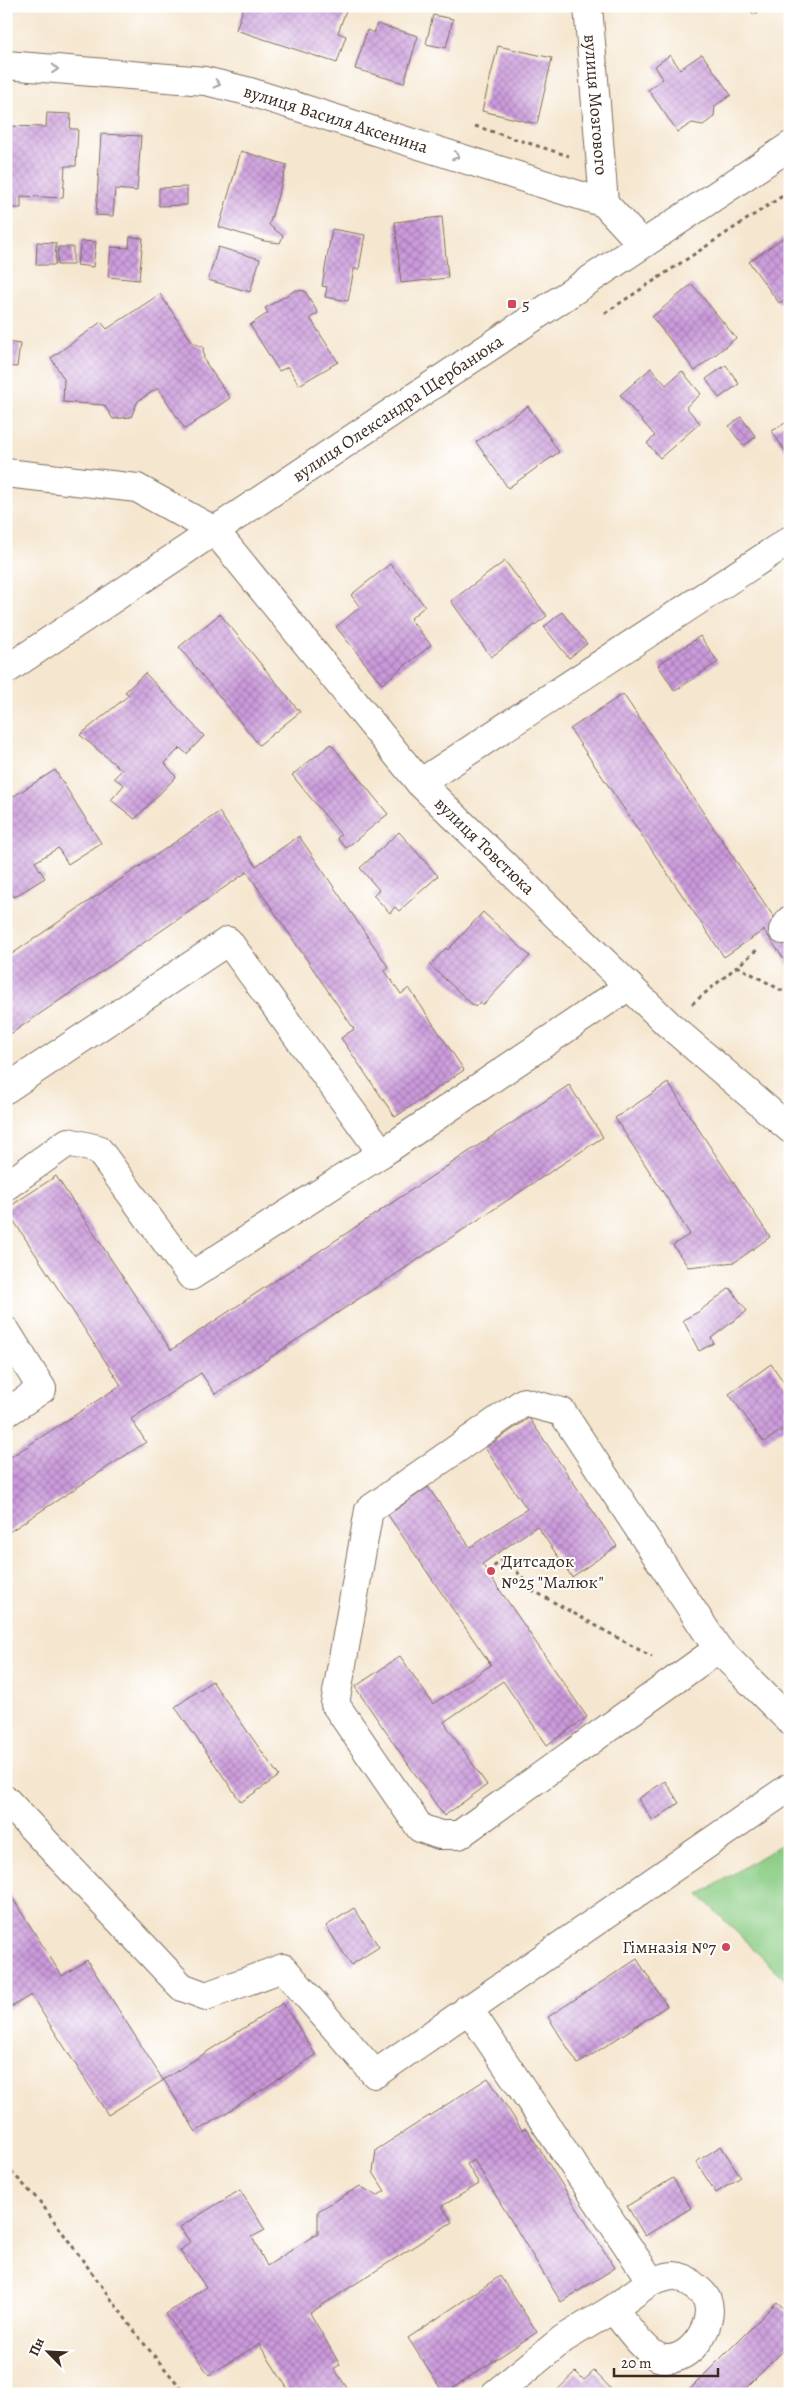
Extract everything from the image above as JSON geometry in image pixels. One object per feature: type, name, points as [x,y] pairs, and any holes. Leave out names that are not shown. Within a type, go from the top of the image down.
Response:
[{"type":"street","name":"вулиця Мозгового","points":[[588,6],[604,203]]},
{"type":"street","name":"вулиця Василя Аксенина","points":[[6,65],[205,81],[256,94],[604,203],[642,244]]},
{"type":"street","name":"вулиця Олександра Щербанюка","points":[[6,670],[790,146]]},
{"type":"street","points":[[6,473],[136,488],[215,531]]},
{"type":"street","name":"вулиця Товстюка","points":[[215,531],[420,783],[668,1024],[790,1129]]},
{"type":"street","points":[[420,783],[790,540]]},
{"type":"street","points":[[6,1089],[228,941],[382,1153]]},
{"type":"street","points":[[6,1186],[68,1142],[98,1149],[191,1276],[382,1153],[629,986]]},
{"type":"street","points":[[6,1331],[42,1389],[6,1413]]},
{"type":"street","points":[[718,1649],[459,1835],[440,1834],[420,1828],[335,1704],[369,1510],[524,1402],[562,1412],[718,1649],[790,1721]]},
{"type":"street","points":[[6,1800],[182,1987],[206,1996],[283,1968],[376,2074],[468,2008],[790,1786]]},
{"type":"street","points":[[468,2008],[651,2281]]},
{"type":"street","points":[[495,2394],[563,2339],[613,2309],[651,2281],[674,2276],[687,2280],[707,2300],[709,2319],[700,2338],[690,2349],[676,2357],[660,2357],[649,2350],[613,2309]]},
{"type":"path","points":[[467,124],[568,156],[578,156]]},
{"type":"path","points":[[605,313],[790,191]]},
{"type":"path","points":[[668,1024],[779,932]]},
{"type":"path","points":[[737,966],[790,995]]},
{"type":"path","points":[[487,1570],[506,1558],[532,1590],[682,1674]]},
{"type":"path","points":[[6,2166],[41,2203],[141,2340],[186,2394]]},
{"type":"green space","points":[[790,1839],[790,1985],[699,1895]]},
{"type":"building","points":[[244,6],[335,6],[346,10],[338,33],[346,36],[337,63],[236,30]]},
{"type":"building","points":[[748,6],[766,6],[754,15]]},
{"type":"building","points":[[433,15],[453,19],[446,48],[426,44]]},
{"type":"building","points":[[377,24],[418,36],[404,83],[355,69],[367,30],[374,33]]},
{"type":"building","points":[[498,46],[552,58],[537,124],[482,111]]},
{"type":"building","points":[[702,54],[731,95],[715,106],[714,117],[703,125],[692,123],[678,132],[648,90],[663,79],[655,66],[670,55],[680,69]]},
{"type":"building","points":[[47,113],[71,114],[70,129],[78,129],[76,166],[65,166],[63,198],[21,196],[21,208],[6,208],[6,126],[46,127]]},
{"type":"building","points":[[101,134],[141,136],[137,191],[115,189],[113,216],[96,215]]},
{"type":"building","points":[[241,151],[287,165],[269,225],[283,236],[280,243],[264,241],[219,227]]},
{"type":"building","points":[[187,187],[187,205],[159,206],[159,188]]},
{"type":"building","points":[[442,217],[448,278],[401,283],[395,222]]},
{"type":"building","points":[[332,229],[365,235],[359,269],[354,269],[348,301],[325,297],[327,287],[322,286]]},
{"type":"building","points":[[790,233],[790,308],[784,300],[779,303],[749,262]]},
{"type":"building","points":[[130,237],[143,238],[139,280],[108,277],[111,247],[129,248]]},
{"type":"building","points":[[81,241],[96,242],[93,267],[77,265]]},
{"type":"building","points":[[37,242],[56,243],[55,265],[36,265]]},
{"type":"building","points":[[58,247],[73,247],[73,265],[57,265]]},
{"type":"building","points":[[218,247],[260,259],[250,292],[208,280]]},
{"type":"building","points":[[692,284],[736,338],[695,371],[652,317]]},
{"type":"building","points":[[296,290],[305,291],[318,313],[310,318],[338,362],[299,385],[288,367],[279,371],[250,325],[268,313],[265,308]]},
{"type":"building","points":[[160,294],[193,343],[203,347],[204,360],[230,398],[185,429],[158,388],[138,401],[131,417],[113,419],[104,405],[63,402],[64,379],[51,358],[101,322],[107,329]]},
{"type":"building","points":[[6,342],[20,344],[17,367],[6,366]]},
{"type":"building","points":[[726,365],[739,384],[719,398],[706,379]]},
{"type":"building","points":[[651,368],[666,385],[682,371],[701,394],[686,407],[700,423],[660,458],[647,443],[655,436],[620,395]]},
{"type":"building","points":[[528,406],[559,452],[508,488],[476,442]]},
{"type":"building","points":[[741,417],[756,437],[743,446],[729,426]]},
{"type":"building","points":[[790,420],[790,458],[772,431]]},
{"type":"building","points":[[505,561],[547,616],[491,657],[451,601]]},
{"type":"building","points":[[390,564],[425,606],[410,619],[431,645],[382,684],[336,627],[360,607],[351,595]]},
{"type":"building","points":[[562,612],[587,644],[569,658],[544,627]]},
{"type":"building","points":[[220,614],[300,712],[259,745],[179,647]]},
{"type":"building","points":[[700,636],[718,662],[675,691],[658,665]]},
{"type":"building","points":[[145,673],[204,736],[187,754],[180,748],[165,763],[176,777],[135,819],[111,800],[124,785],[114,778],[122,770],[80,735],[129,695],[125,692]]},
{"type":"building","points":[[623,694],[788,938],[790,937],[790,968],[764,930],[724,957],[570,729]]},
{"type":"building","points":[[331,744],[388,814],[346,848],[337,838],[341,835],[292,775]]},
{"type":"building","points":[[55,770],[101,843],[68,864],[58,848],[35,862],[45,878],[14,897],[6,886],[6,801]]},
{"type":"building","points":[[219,812],[256,866],[299,836],[389,968],[385,971],[401,994],[409,988],[464,1070],[395,1117],[341,1038],[354,1029],[247,872],[6,1037],[6,958]]},
{"type":"building","points":[[399,832],[438,876],[399,911],[395,907],[390,913],[373,895],[379,890],[360,868]]},
{"type":"building","points":[[483,912],[530,956],[483,1005],[480,1002],[475,1007],[430,965],[446,948],[448,950]]},
{"type":"building","points":[[668,1083],[770,1237],[735,1262],[688,1267],[673,1245],[690,1234],[615,1118]]},
{"type":"building","points":[[569,1085],[603,1137],[215,1394],[201,1373],[131,1419],[146,1442],[6,1534],[6,1460],[121,1385],[6,1209],[56,1176],[171,1350]]},
{"type":"building","points":[[730,1288],[747,1311],[711,1338],[714,1343],[699,1351],[683,1320],[698,1312]]},
{"type":"building","points":[[771,1364],[790,1391],[790,1424],[764,1442],[729,1394]]},
{"type":"building","points":[[529,1418],[617,1546],[572,1577],[537,1526],[482,1564],[587,1717],[547,1745],[503,1681],[444,1722],[487,1785],[444,1816],[355,1687],[400,1656],[433,1704],[491,1665],[388,1515],[428,1487],[470,1547],[527,1509],[485,1448]]},
{"type":"building","points":[[212,1681],[279,1776],[241,1802],[175,1707]]},
{"type":"building","points":[[665,1781],[679,1803],[653,1821],[638,1799]]},
{"type":"building","points":[[6,1888],[62,1976],[87,1960],[163,2080],[283,2003],[316,2055],[196,2132],[164,2080],[108,2115],[31,1995],[8,2009],[6,2007]]},
{"type":"building","points":[[354,1908],[379,1947],[351,1965],[326,1926]]},
{"type":"building","points":[[637,1959],[667,2006],[578,2064],[548,2017]]},
{"type":"building","points":[[488,2078],[522,2130],[526,2128],[615,2268],[561,2302],[474,2160],[467,2164],[479,2184],[442,2206],[452,2222],[310,2313],[340,2365],[334,2368],[351,2394],[291,2394],[259,2344],[209,2375],[166,2314],[206,2287],[180,2251],[190,2242],[180,2227],[240,2190],[265,2230],[252,2237],[267,2266],[318,2233],[318,2211],[360,2186],[377,2196],[385,2191],[373,2172],[376,2150]]},
{"type":"building","points":[[721,2146],[741,2177],[716,2193],[696,2162]]},
{"type":"building","points":[[673,2178],[691,2208],[645,2236],[627,2206]]},
{"type":"building","points":[[500,2276],[537,2332],[444,2394],[408,2338]]},
{"type":"building","points":[[777,2302],[790,2314],[790,2344],[740,2394],[685,2394]]},
{"type":"building","points":[[594,2371],[616,2394],[553,2394],[576,2372],[584,2380]]},
{"type":"place","name":"5","points":[[512,304]]},
{"type":"place","name":"Дитсадок №25 \"Малюк\"","points":[[491,1571]]},
{"type":"place","name":"Гімназія №7","points":[[726,1947]]}]
